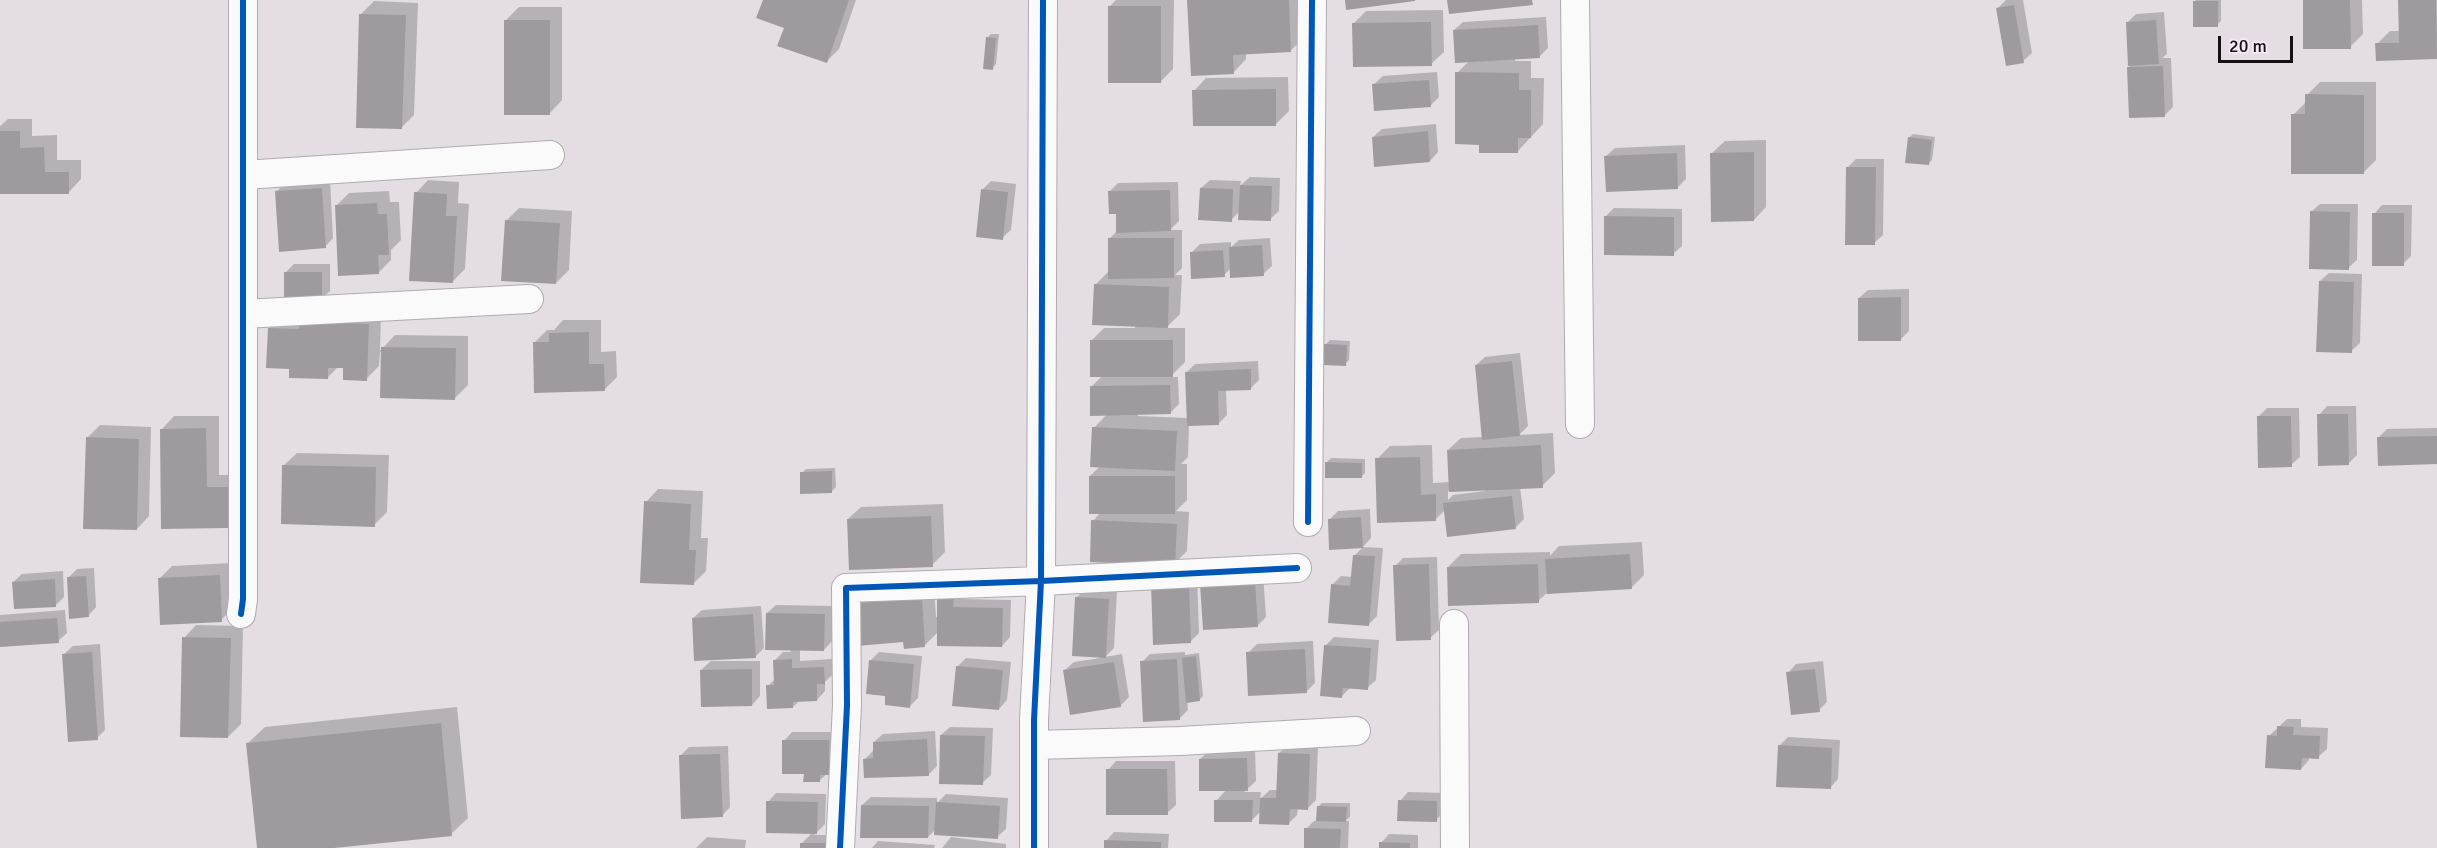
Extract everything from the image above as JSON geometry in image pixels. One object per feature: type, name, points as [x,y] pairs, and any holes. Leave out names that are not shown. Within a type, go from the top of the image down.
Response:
[{"type":"street","points":[[241,614],[243,599],[243,0]]},
{"type":"street","points":[[1034,848],[1034,745],[1041,581],[1043,0]]},
{"type":"street","points":[[1308,522],[1312,0]]},
{"type":"street","points":[[1575,0],[1580,424]]},
{"type":"street","points":[[243,174],[550,155]]},
{"type":"street","points":[[243,314],[530,299]]},
{"type":"street","points":[[840,848],[847,705],[846,588],[1041,581],[1297,567]]},
{"type":"street","points":[[1454,624],[1455,848]]},
{"type":"street","points":[[1034,745],[1180,741],[1356,731]]},
{"type":"building","points":[[763,0],[849,0],[827,63],[777,46],[784,28],[756,18]]},
{"type":"building","points":[[1187,0],[1289,0],[1291,52],[1233,55],[1234,74],[1191,76]]},
{"type":"building","points":[[1345,0],[1415,0],[1415,1],[1346,10]]},
{"type":"building","points":[[1447,0],[1532,0],[1533,5],[1449,14]]},
{"type":"building","points":[[2303,0],[2350,0],[2351,49],[2303,49]]},
{"type":"building","points":[[2398,0],[2436,0],[2437,59],[2376,61],[2375,43],[2399,43]]},
{"type":"building","points":[[2193,1],[2218,1],[2218,27],[2193,27]]},
{"type":"building","points":[[2014,5],[2024,63],[2006,66],[1996,8]]},
{"type":"building","points":[[1108,6],[1161,6],[1161,83],[1108,83]]},
{"type":"building","points":[[359,14],[406,15],[402,129],[356,128]]},
{"type":"building","points":[[504,20],[550,20],[550,115],[504,115]]},
{"type":"building","points":[[2156,20],[2159,64],[2128,66],[2126,22]]},
{"type":"building","points":[[1431,22],[1432,66],[1353,67],[1352,23]]},
{"type":"building","points":[[1538,25],[1540,58],[1455,63],[1453,30]]},
{"type":"building","points":[[986,37],[996,38],[993,70],[983,69]]},
{"type":"building","points":[[2163,66],[2165,117],[2129,118],[2127,67]]},
{"type":"building","points":[[1455,72],[1519,73],[1519,90],[1531,90],[1531,138],[1518,138],[1518,153],[1479,153],[1479,145],[1455,144]]},
{"type":"building","points":[[1429,80],[1431,107],[1374,111],[1372,84]]},
{"type":"building","points":[[1276,89],[1276,126],[1193,126],[1192,90]]},
{"type":"building","points":[[2305,94],[2364,95],[2364,174],[2291,174],[2291,114],[2305,114]]},
{"type":"building","points":[[0,131],[20,131],[20,148],[44,147],[45,172],[69,172],[69,194],[0,194]]},
{"type":"building","points":[[1428,131],[1430,162],[1374,167],[1372,137]]},
{"type":"building","points":[[1908,137],[1932,140],[1929,165],[1905,163]]},
{"type":"building","points":[[1754,152],[1754,221],[1711,222],[1710,153]]},
{"type":"building","points":[[1677,153],[1678,189],[1606,192],[1604,156]]},
{"type":"building","points":[[1846,167],[1876,167],[1875,245],[1845,245]]},
{"type":"building","points":[[1240,185],[1272,186],[1271,221],[1238,220]]},
{"type":"building","points":[[322,188],[326,248],[279,252],[275,191]]},
{"type":"building","points":[[1200,188],[1233,189],[1232,222],[1198,220]]},
{"type":"building","points":[[981,189],[1008,192],[1003,240],[976,237]]},
{"type":"building","points":[[1170,190],[1171,231],[1116,233],[1116,214],[1109,214],[1108,191]]},
{"type":"building","points":[[414,192],[447,194],[446,216],[457,216],[453,283],[409,281]]},
{"type":"building","points":[[377,203],[378,214],[387,214],[389,255],[378,255],[379,274],[338,276],[335,205]]},
{"type":"building","points":[[2310,211],[2350,212],[2349,270],[2309,269]]},
{"type":"building","points":[[2372,213],[2404,213],[2404,266],[2372,266]]},
{"type":"building","points":[[1604,216],[1674,217],[1674,256],[1604,255]]},
{"type":"building","points":[[505,220],[560,223],[556,284],[501,281]]},
{"type":"building","points":[[1108,238],[1174,238],[1174,278],[1108,279]]},
{"type":"building","points":[[1262,245],[1264,276],[1230,278],[1229,247]]},
{"type":"building","points":[[1223,250],[1225,277],[1191,279],[1190,252]]},
{"type":"building","points":[[284,272],[322,272],[322,301],[284,301]]},
{"type":"building","points":[[2319,281],[2354,282],[2352,353],[2316,352]]},
{"type":"building","points":[[1094,284],[1169,287],[1168,328],[1092,325]]},
{"type":"building","points":[[1901,297],[1901,341],[1858,341],[1858,298]]},
{"type":"building","points":[[300,321],[369,324],[367,381],[343,380],[343,368],[328,368],[328,379],[289,378],[289,369],[266,368],[268,328],[299,329]]},
{"type":"building","points":[[589,332],[589,364],[604,364],[605,391],[534,393],[533,342],[549,342],[549,333]]},
{"type":"building","points":[[1090,340],[1173,340],[1173,377],[1090,377]]},
{"type":"building","points":[[1324,344],[1347,345],[1346,366],[1323,365]]},
{"type":"building","points":[[381,347],[456,348],[455,400],[380,398]]},
{"type":"building","points":[[1512,361],[1520,436],[1482,440],[1475,365]]},
{"type":"building","points":[[1251,369],[1251,390],[1218,391],[1219,425],[1187,426],[1185,372]]},
{"type":"building","points":[[1170,385],[1171,414],[1090,416],[1090,386]]},
{"type":"building","points":[[2317,414],[2348,414],[2349,465],[2318,466]]},
{"type":"building","points":[[2257,416],[2291,416],[2292,467],[2258,468]]},
{"type":"building","points":[[1092,427],[1177,431],[1175,471],[1090,467]]},
{"type":"building","points":[[206,428],[207,487],[228,487],[228,528],[161,529],[160,429]]},
{"type":"building","points":[[2437,436],[2437,464],[2378,466],[2377,437]]},
{"type":"building","points":[[86,437],[139,439],[137,530],[83,529]]},
{"type":"building","points":[[1541,445],[1543,488],[1449,492],[1447,450]]},
{"type":"building","points":[[1420,457],[1421,495],[1436,494],[1436,521],[1377,523],[1375,458]]},
{"type":"building","points":[[1325,462],[1362,463],[1362,478],[1325,478]]},
{"type":"building","points":[[282,465],[376,467],[375,527],[281,524]]},
{"type":"building","points":[[832,471],[832,493],[800,494],[800,472]]},
{"type":"building","points":[[1089,476],[1175,476],[1175,514],[1089,514]]},
{"type":"building","points":[[1512,496],[1516,529],[1447,537],[1443,503]]},
{"type":"building","points":[[644,501],[691,504],[689,550],[696,550],[694,585],[640,583]]},
{"type":"building","points":[[931,516],[933,567],[849,570],[847,519]]},
{"type":"building","points":[[1361,517],[1363,548],[1329,550],[1328,519]]},
{"type":"building","points":[[1091,520],[1177,524],[1175,566],[1090,562]]},
{"type":"building","points":[[1630,554],[1632,589],[1547,594],[1545,559]]},
{"type":"building","points":[[1353,555],[1375,556],[1369,626],[1328,623],[1331,584],[1350,586]]},
{"type":"building","points":[[1429,564],[1431,640],[1396,641],[1393,565]]},
{"type":"building","points":[[1538,564],[1539,603],[1448,606],[1447,567]]},
{"type":"building","points":[[220,575],[222,622],[160,625],[158,578]]},
{"type":"building","points":[[86,576],[89,617],[69,619],[67,577]]},
{"type":"building","points":[[55,579],[56,607],[14,609],[12,582]]},
{"type":"building","points":[[1255,581],[1258,627],[1203,630],[1200,584]]},
{"type":"building","points":[[1189,582],[1191,643],[1153,645],[1151,583]]},
{"type":"building","points":[[1075,597],[1109,599],[1106,658],[1072,656]]},
{"type":"building","points":[[937,598],[954,598],[953,607],[1003,608],[1002,647],[937,646]]},
{"type":"building","points":[[922,599],[925,647],[904,649],[903,642],[857,646],[854,603]]},
{"type":"building","points":[[766,613],[825,614],[824,651],[765,650]]},
{"type":"building","points":[[753,614],[756,658],[694,661],[692,618]]},
{"type":"building","points":[[57,618],[59,643],[0,647],[0,622]]},
{"type":"building","points":[[182,637],[231,638],[228,738],[180,737]]},
{"type":"building","points":[[1324,645],[1371,648],[1368,690],[1343,688],[1342,698],[1320,696]]},
{"type":"building","points":[[1305,649],[1307,693],[1248,696],[1246,652]]},
{"type":"building","points":[[92,652],[98,740],[68,742],[62,654]]},
{"type":"building","points":[[1196,656],[1200,701],[1186,703],[1182,658]]},
{"type":"building","points":[[792,659],[792,668],[824,667],[825,684],[817,684],[817,701],[793,702],[793,708],[767,709],[766,685],[774,685],[773,660]]},
{"type":"building","points":[[1177,659],[1180,720],[1143,722],[1140,661]]},
{"type":"building","points":[[869,660],[914,664],[910,708],[885,705],[885,696],[866,694]]},
{"type":"building","points":[[1114,662],[1121,707],[1070,715],[1063,670]]},
{"type":"building","points":[[956,666],[1003,670],[999,710],[952,706]]},
{"type":"building","points":[[752,669],[752,706],[701,707],[700,670]]},
{"type":"building","points":[[1815,669],[1820,712],[1791,715],[1786,672]]},
{"type":"building","points":[[441,723],[452,836],[334,848],[257,848],[246,743]]},
{"type":"building","points":[[2277,726],[2294,727],[2293,735],[2320,736],[2319,759],[2302,758],[2301,770],[2265,768],[2267,735],[2277,736]]},
{"type":"building","points":[[940,735],[985,736],[983,785],[939,784]]},
{"type":"building","points":[[927,739],[929,776],[864,778],[863,759],[873,758],[873,742]]},
{"type":"building","points":[[782,740],[829,740],[829,775],[820,775],[820,782],[803,782],[804,774],[782,774]]},
{"type":"building","points":[[1778,745],[1832,748],[1831,789],[1776,787]]},
{"type":"building","points":[[1278,753],[1310,754],[1308,810],[1290,809],[1289,825],[1259,824],[1260,798],[1276,798]]},
{"type":"building","points":[[720,754],[723,817],[681,819],[679,755]]},
{"type":"building","points":[[1247,758],[1248,791],[1199,791],[1199,759]]},
{"type":"building","points":[[1106,769],[1167,769],[1168,815],[1106,815]]},
{"type":"building","points":[[1214,800],[1253,800],[1252,822],[1214,822]]},
{"type":"building","points":[[1398,800],[1437,801],[1437,822],[1397,821]]},
{"type":"building","points":[[766,801],[818,802],[817,834],[766,833]]},
{"type":"building","points":[[936,802],[1000,806],[998,839],[934,835]]},
{"type":"building","points":[[861,805],[929,806],[928,838],[860,838]]},
{"type":"building","points":[[1317,806],[1347,807],[1346,822],[1316,821]]},
{"type":"building","points":[[1304,828],[1341,829],[1340,848],[1304,848]]},
{"type":"building","points":[[1104,840],[1161,842],[1161,848],[1104,848]]},
{"type":"building","points":[[1379,842],[1410,843],[1410,848],[1379,848]]},
{"type":"building","points":[[800,843],[835,843],[835,848],[800,848]]},
{"type":"cycle path","points":[[241,614],[243,599],[243,0]]},
{"type":"cycle path","points":[[1034,848],[1034,720],[1041,581],[1043,0]]},
{"type":"cycle path","points":[[1308,522],[1312,0]]},
{"type":"cycle path","points":[[840,848],[847,705],[846,588],[1297,568]]}]
